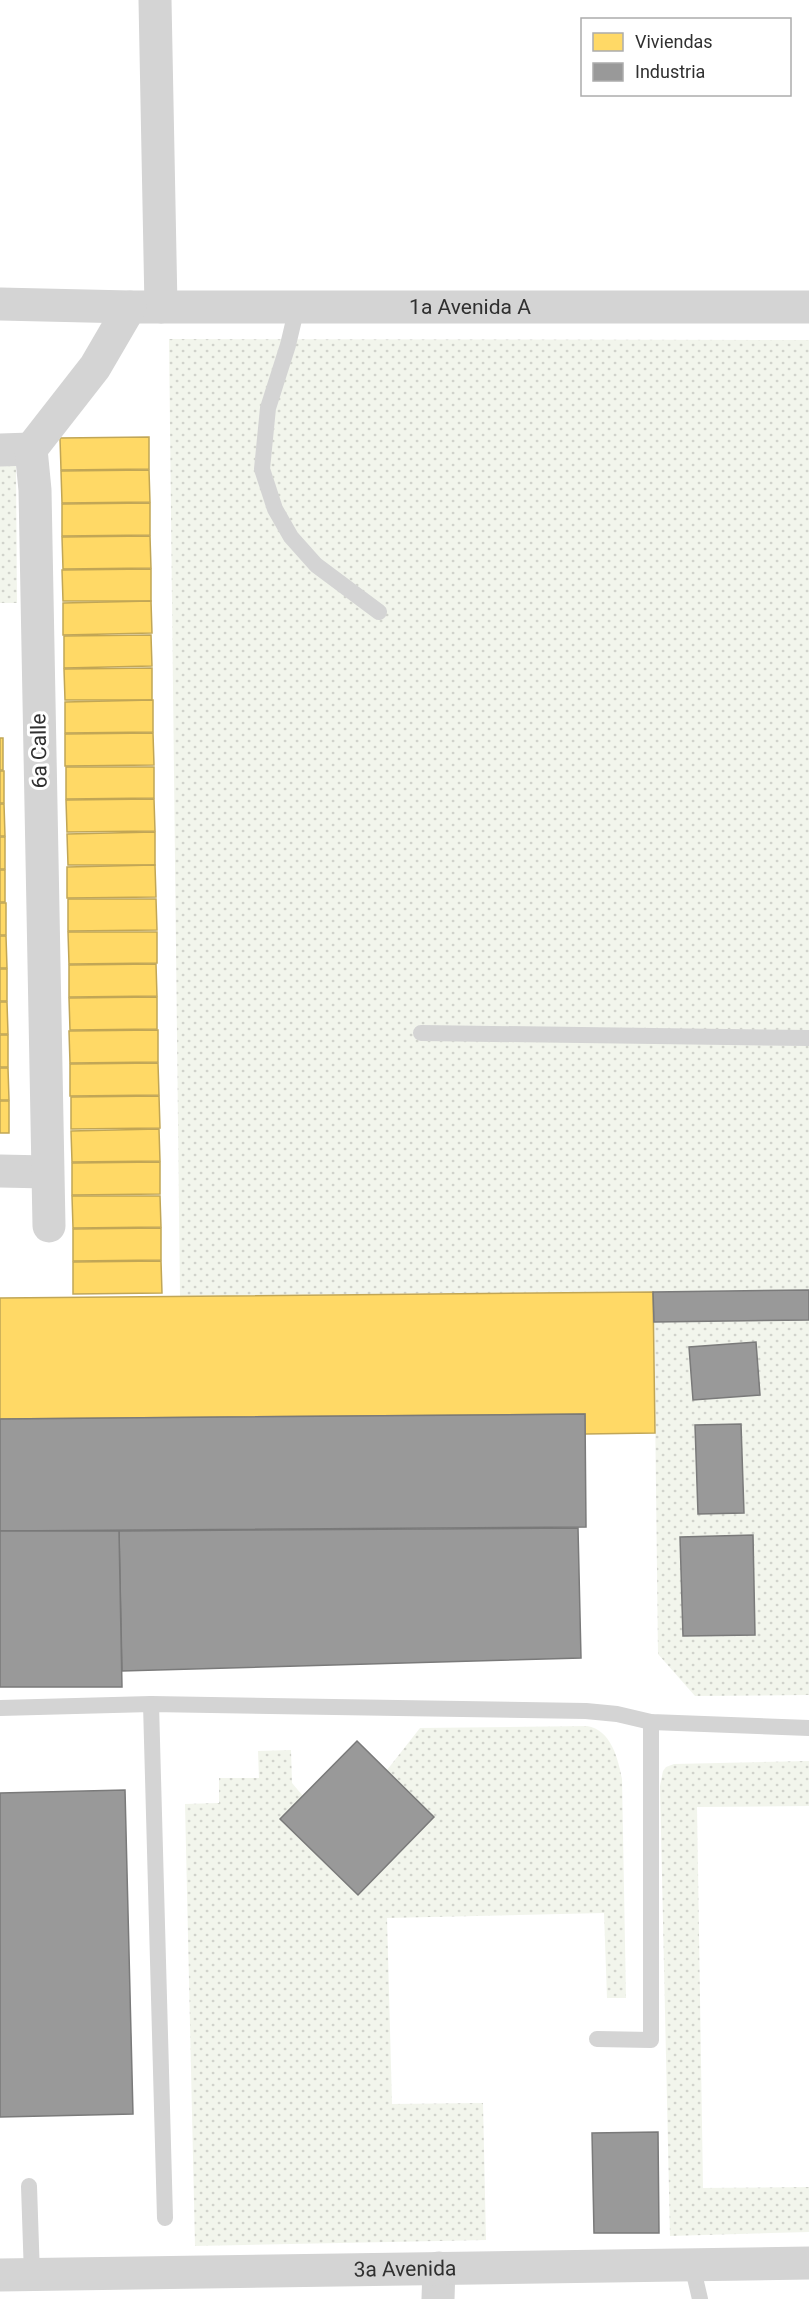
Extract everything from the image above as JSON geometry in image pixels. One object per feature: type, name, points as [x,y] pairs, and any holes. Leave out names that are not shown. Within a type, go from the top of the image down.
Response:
[{"type":"street","points":[[146,307],[155,0]]},
{"type":"street","name":"1a Avenida A","points":[[0,304],[146,307],[809,307]]},
{"type":"street","name":"6a Calle","points":[[49,1227],[35,490],[15,450],[95,368],[146,307]]},
{"type":"street","points":[[0,1171],[47,1172]]},
{"type":"street","name":"3a Avenida","points":[[16,2276],[438,2283],[692,2265],[809,2264]]},
{"type":"lane","points":[[297,307],[288,345],[268,408],[262,469],[276,508],[291,537],[316,565],[379,612]]},
{"type":"lane","points":[[421,1033],[809,1038]]},
{"type":"lane","points":[[151,1704],[165,2218]]},
{"type":"lane","points":[[0,1708],[151,1704],[586,1711],[617,1714],[651,1722],[809,1728]]},
{"type":"lane","points":[[597,2039],[651,2040],[651,1722]]},
{"type":"lane","points":[[16,2276],[28,2186]]},
{"type":"lane","points":[[692,2265],[700,2299]]},
{"type":"shaded area","points":[[169,339],[809,340],[809,1290],[180,1296]]},
{"type":"shaded area","points":[[0,466],[16,466],[17,603],[0,603]]},
{"type":"shaded area","points":[[809,1320],[809,1695],[695,1696],[658,1654],[654,1322]]},
{"type":"shaded area","points":[[587,1726],[602,1733],[608,1739],[618,1762],[622,1779],[626,1998],[607,1998],[604,1913],[387,1918],[392,2104],[483,2103],[486,2240],[195,2246],[185,1804],[219,1803],[219,1778],[259,1778],[258,1751],[291,1750],[292,1783],[303,1796],[281,1820],[358,1895],[434,1817],[387,1770],[420,1728]]},
{"type":"shaded area","points":[[809,1761],[809,1806],[697,1807],[703,2188],[809,2187],[809,2232],[670,2236],[660,1786],[663,1771],[674,1764]]},
{"type":"building: Viviendas","points":[[149,437],[149,469],[61,470],[60,438]]},
{"type":"building: Viviendas","points":[[149,470],[150,502],[62,503],[61,471]]},
{"type":"building: Viviendas","points":[[150,503],[150,535],[62,536],[62,504]]},
{"type":"building: Viviendas","points":[[150,536],[151,568],[63,569],[62,537]]},
{"type":"building: Viviendas","points":[[151,569],[151,601],[63,601],[62,570]]},
{"type":"building: Viviendas","points":[[151,601],[152,633],[63,635],[63,603]]},
{"type":"building: Viviendas","points":[[151,635],[152,666],[64,668],[64,636]]},
{"type":"building: Viviendas","points":[[152,668],[152,700],[65,700],[64,669]]},
{"type":"building: Viviendas","points":[[153,700],[153,732],[65,733],[65,702]]},
{"type":"building: Viviendas","points":[[153,733],[154,765],[65,766],[65,734]]},
{"type":"building: Viviendas","points":[[0,738],[3,738],[3,770],[0,770]]},
{"type":"building: Viviendas","points":[[66,767],[154,767],[154,798],[66,799]]},
{"type":"building: Viviendas","points":[[0,771],[4,771],[4,803],[0,803]]},
{"type":"building: Viviendas","points":[[154,799],[155,831],[67,832],[66,800]]},
{"type":"building: Viviendas","points":[[0,804],[4,804],[5,836],[0,836]]},
{"type":"building: Viviendas","points":[[155,832],[155,865],[68,865],[67,834]]},
{"type":"building: Viviendas","points":[[0,837],[5,837],[5,869],[0,869]]},
{"type":"building: Viviendas","points":[[155,865],[156,897],[67,898],[67,867]]},
{"type":"building: Viviendas","points":[[0,870],[5,870],[5,902],[0,902]]},
{"type":"building: Viviendas","points":[[68,899],[156,899],[157,930],[68,931]]},
{"type":"building: Viviendas","points":[[0,903],[6,903],[6,935],[0,935]]},
{"type":"building: Viviendas","points":[[68,932],[157,932],[157,963],[69,964]]},
{"type":"building: Viviendas","points":[[0,936],[6,936],[7,968],[0,968]]},
{"type":"building: Viviendas","points":[[156,964],[157,996],[69,997],[69,965]]},
{"type":"building: Viviendas","points":[[0,969],[7,969],[7,1001],[0,1001]]},
{"type":"building: Viviendas","points":[[157,997],[157,1029],[70,1030],[69,998]]},
{"type":"building: Viviendas","points":[[0,1002],[7,1002],[8,1034],[0,1034]]},
{"type":"building: Viviendas","points":[[158,1030],[158,1062],[70,1063],[69,1031]]},
{"type":"building: Viviendas","points":[[0,1035],[8,1035],[8,1067],[0,1067]]},
{"type":"building: Viviendas","points":[[158,1063],[159,1095],[70,1096],[70,1064]]},
{"type":"building: Viviendas","points":[[0,1068],[8,1068],[9,1100],[0,1100]]},
{"type":"building: Viviendas","points":[[159,1096],[160,1128],[71,1129],[71,1097]]},
{"type":"building: Viviendas","points":[[0,1101],[9,1101],[9,1133],[0,1133]]},
{"type":"building: Viviendas","points":[[159,1129],[160,1161],[72,1162],[71,1131]]},
{"type":"building: Viviendas","points":[[160,1162],[160,1194],[72,1195],[72,1163]]},
{"type":"building: Viviendas","points":[[72,1196],[160,1196],[161,1227],[73,1228]]},
{"type":"building: Viviendas","points":[[161,1228],[161,1260],[73,1261],[73,1229]]},
{"type":"building: Viviendas","points":[[161,1261],[162,1293],[73,1294],[73,1262]]},
{"type":"building: Viviendas","points":[[653,1292],[655,1433],[585,1434],[585,1414],[0,1419],[0,1298]]},
{"type":"building: Industria","points":[[809,1290],[809,1320],[654,1322],[653,1292]]},
{"type":"building: Industria","points":[[756,1342],[760,1395],[693,1400],[689,1347]]},
{"type":"building: Industria","points":[[585,1414],[586,1527],[0,1531],[0,1419]]},
{"type":"building: Industria","points":[[741,1424],[744,1513],[698,1514],[695,1425]]},
{"type":"building: Industria","points":[[578,1528],[581,1658],[122,1671],[119,1531]]},
{"type":"building: Industria","points":[[0,1531],[119,1531],[122,1687],[0,1687]]},
{"type":"building: Industria","points":[[753,1535],[755,1635],[683,1636],[680,1537]]},
{"type":"building: Industria","points":[[357,1741],[434,1817],[358,1895],[280,1819]]},
{"type":"building: Industria","points":[[125,1790],[133,2114],[0,2117],[0,1793]]},
{"type":"building: Industria","points":[[658,2132],[659,2233],[594,2233],[592,2133]]}]
